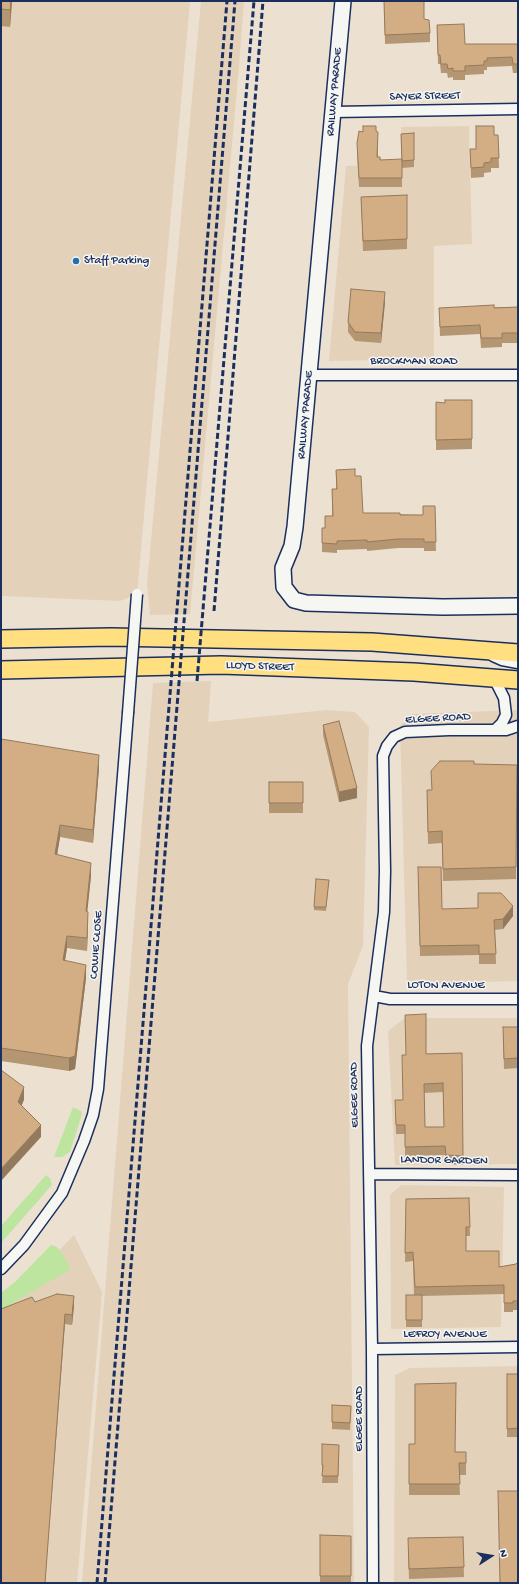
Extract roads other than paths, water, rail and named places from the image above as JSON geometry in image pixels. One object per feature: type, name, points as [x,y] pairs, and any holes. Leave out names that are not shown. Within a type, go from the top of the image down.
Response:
[{"type":"main road","points":[[1,640],[111,637],[364,642],[518,652]]},
{"type":"main road","name":"LLOYD STREET","points":[[1,670],[221,665],[414,672],[518,680]]},
{"type":"main road","points":[[1,674],[38,669]]},
{"type":"street","name":"RAILWAY PARADE","points":[[343,1],[295,528],[292,546],[283,573],[284,587],[294,600],[306,603],[443,607],[518,606]]},
{"type":"street","name":"SAYER STREET","points":[[333,112],[518,109]]},
{"type":"street","name":"BROCKMAN ROAD","points":[[310,375],[518,374]]},
{"type":"street","name":"COWIE CLOSE","points":[[1,1269],[29,1240],[62,1193],[84,1141],[93,1115],[98,1089],[137,594]]},
{"type":"street","points":[[480,650],[502,660],[518,663]]},
{"type":"street","points":[[494,678],[504,698],[506,711],[502,723],[495,730]]},
{"type":"street","name":"ELGEE ROAD","points":[[373,1583],[372,1349],[367,1046],[384,912],[386,870],[382,766],[383,756],[387,746],[394,737],[405,732],[506,730],[518,726]]},
{"type":"street","name":"LOTON AVENUE","points":[[374,996],[390,999],[518,999]]},
{"type":"street","name":"LANDOR GARDEN","points":[[369,1174],[518,1175]]},
{"type":"street","name":"LEFROY AVENUE","points":[[372,1349],[518,1347]]},
{"type":"railway","points":[[97,1583],[227,1]]},
{"type":"railway","points":[[105,1583],[235,1]]},
{"type":"railway","points":[[197,681],[254,1]]},
{"type":"railway","points":[[214,611],[263,1]]},
{"type":"place","name":"Staff Parking","points":[[76,261]]}]
